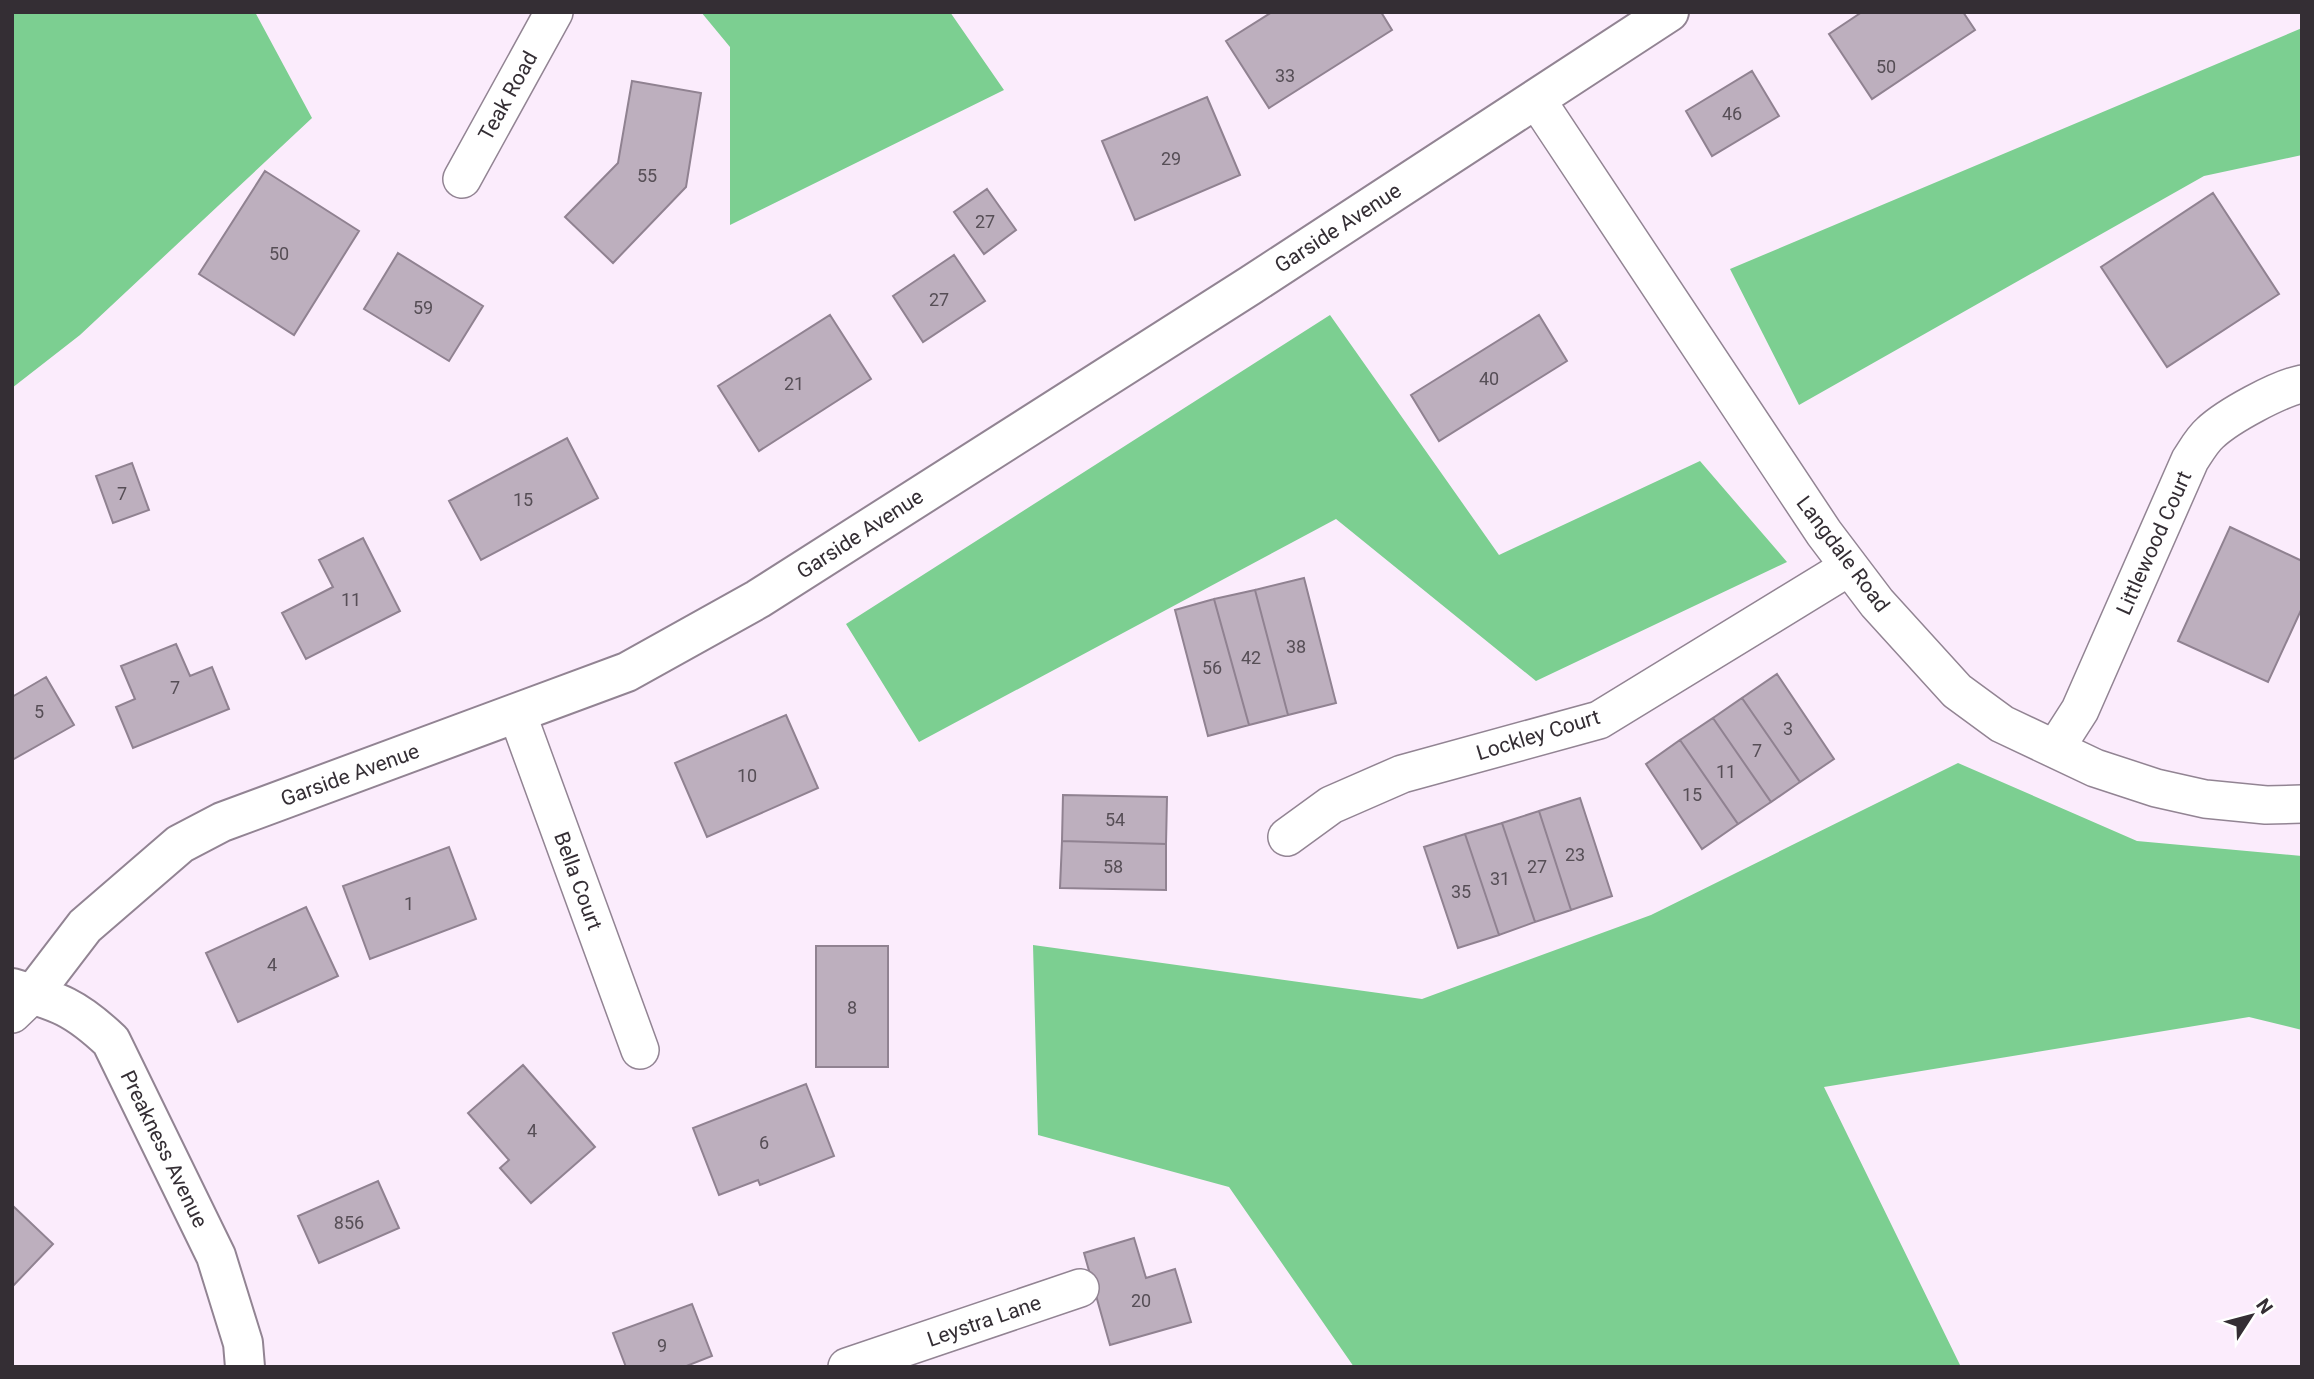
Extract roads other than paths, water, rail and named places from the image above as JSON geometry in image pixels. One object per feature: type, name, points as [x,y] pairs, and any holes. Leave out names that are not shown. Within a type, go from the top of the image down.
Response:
[{"type":"street","name":"Teak Road","points":[[462,179],[554,12]]},
{"type":"street","name":"Garside Avenue","points":[[19,999],[85,926],[180,844],[222,822],[627,672],[758,599],[1251,285],[1669,12]]},
{"type":"street","name":"Langdale Road","points":[[1536,99],[1824,533],[1877,603],[1957,691],[2002,724],[2095,768],[2156,788],[2204,799],[2266,805],[2302,804]]},
{"type":"street","name":"Littlewood Court","points":[[2055,749],[2080,710],[2190,460],[2209,433],[2251,406],[2288,387],[2302,384]]},
{"type":"street","name":"Lockley Court","points":[[1287,837],[1331,805],[1402,775],[1599,720],[1850,567]]},
{"type":"street","name":"Bella Court","points":[[517,713],[640,1050]]},
{"type":"street","name":"Preakness Avenue","points":[[19,999],[64,1004],[90,1021],[111,1041],[216,1256],[243,1343],[245,1367]]},
{"type":"street","name":"Leystra Lane","points":[[847,1367],[1080,1288]]}]
